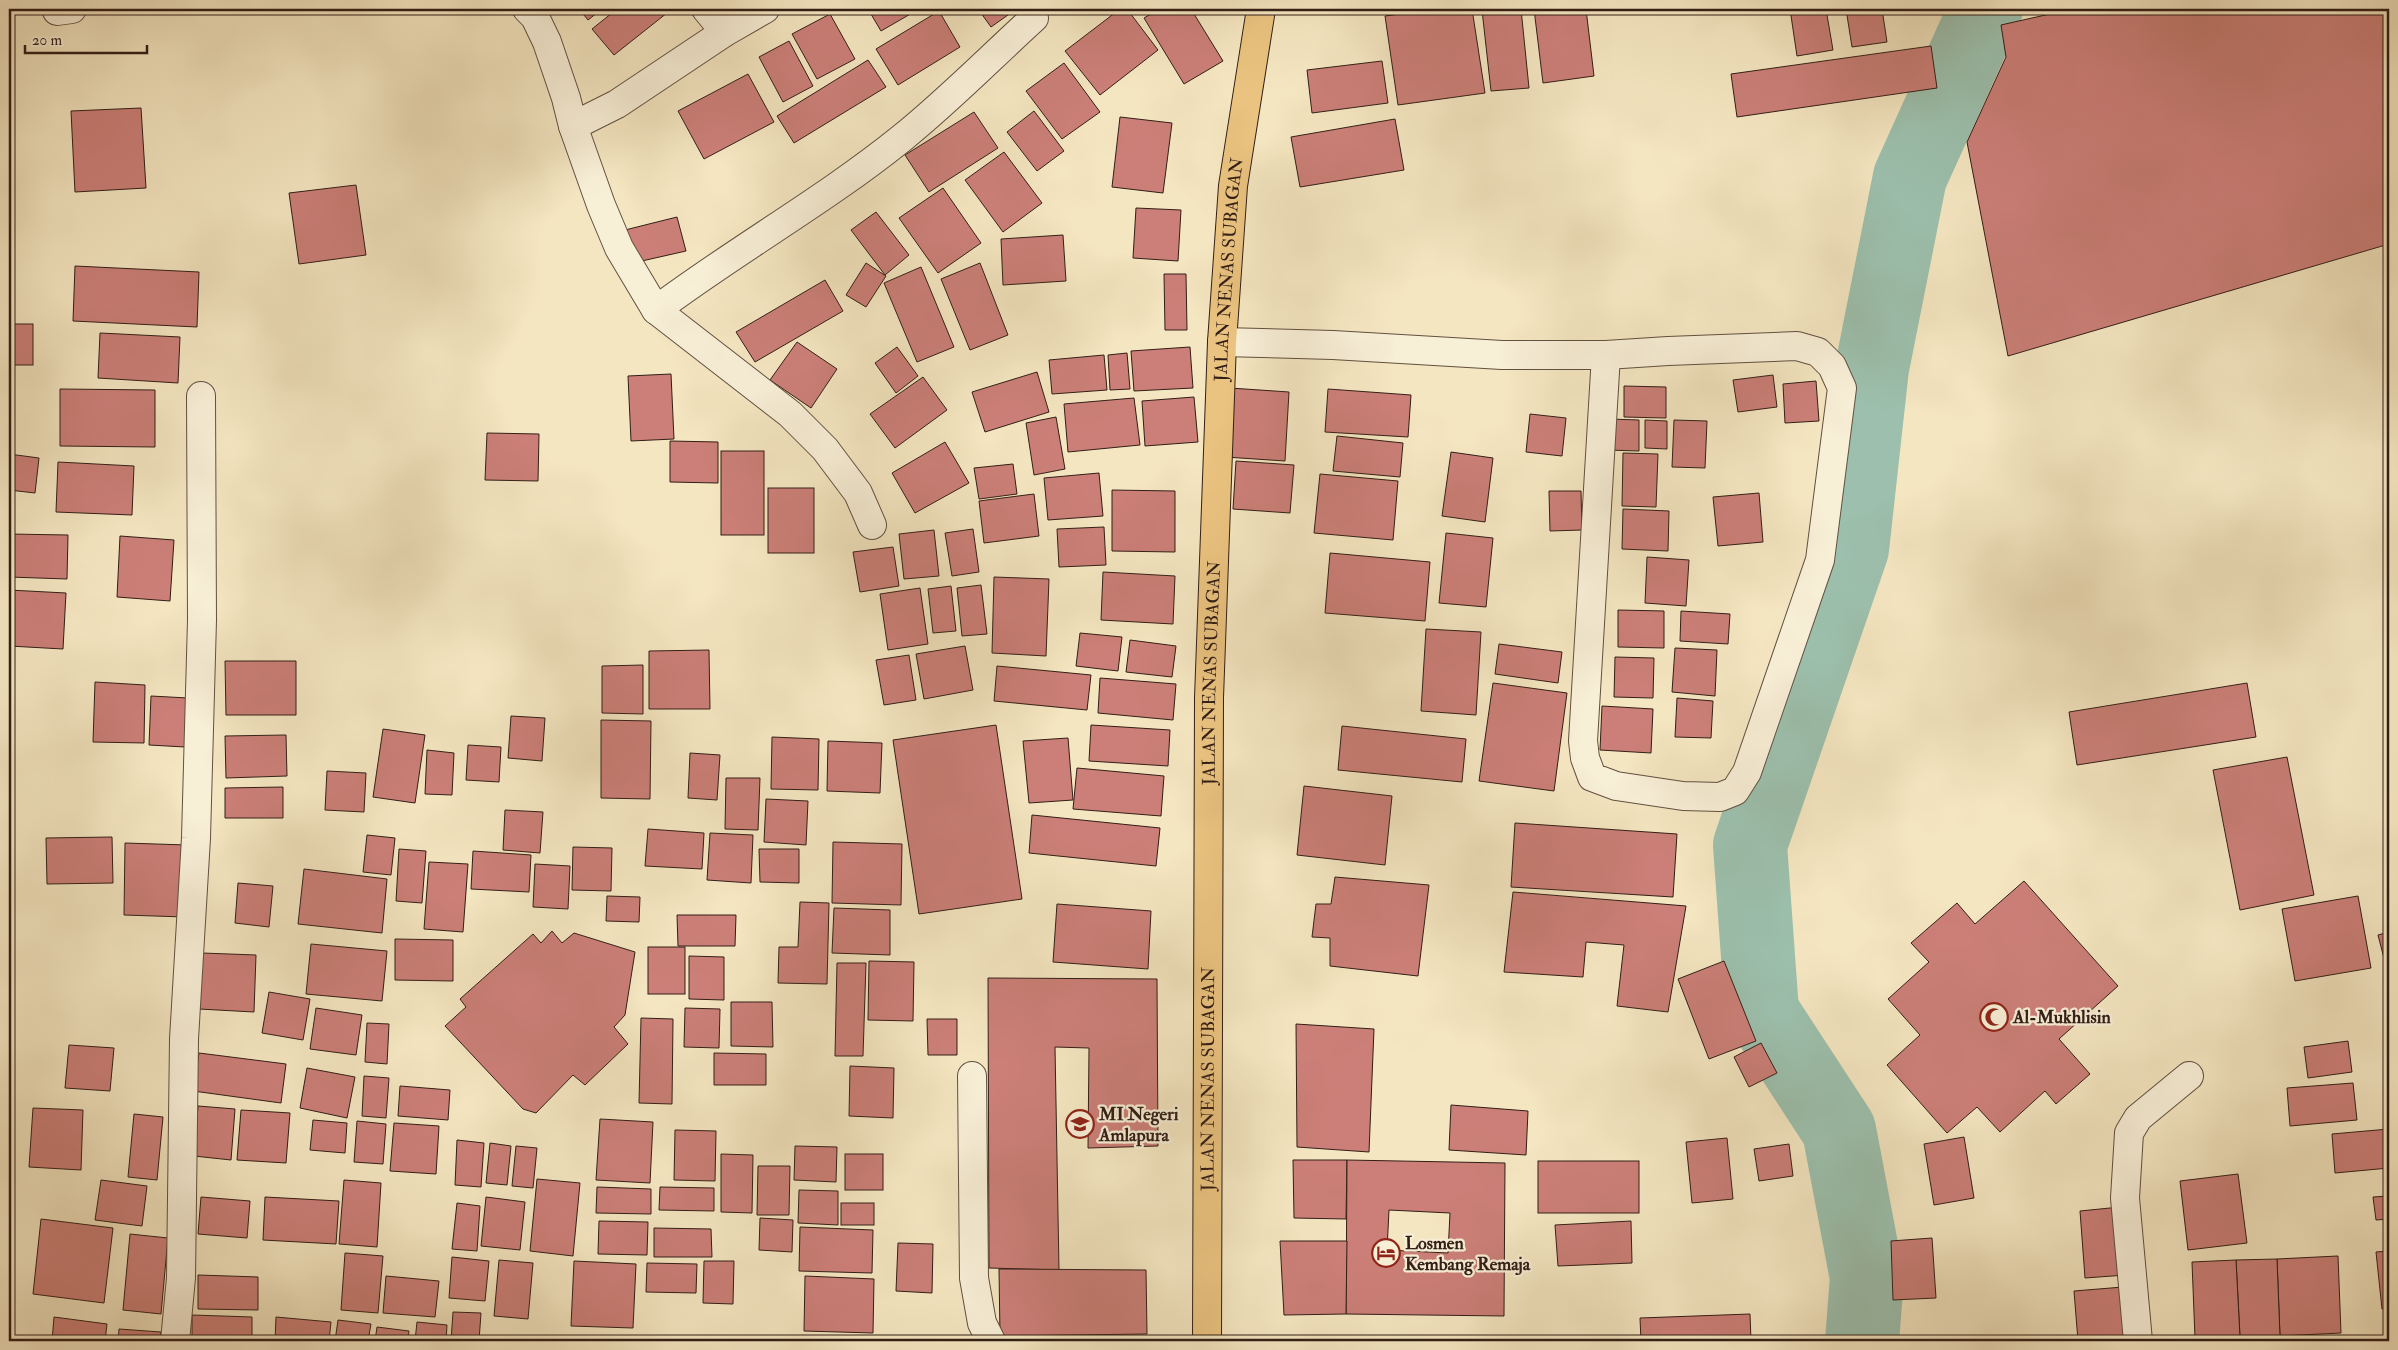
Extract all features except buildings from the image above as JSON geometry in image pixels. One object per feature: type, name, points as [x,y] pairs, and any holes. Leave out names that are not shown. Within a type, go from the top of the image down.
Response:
[{"type":"main road","name":"JALAN NENAS SUBAGAN","points":[[1207,1341],[1209,698],[1222,342],[1233,186],[1261,9]]},
{"type":"street","points":[[527,9],[535,17],[547,42],[566,98],[573,126],[601,206],[619,248],[656,310],[790,414],[826,449],[858,493],[872,525]]},
{"type":"street","points":[[706,9],[724,32]]},
{"type":"street","points":[[573,126],[617,104],[724,32],[765,9]]},
{"type":"street","points":[[656,310],[703,274],[819,200],[903,138],[1037,12]]},
{"type":"street","points":[[1222,342],[1332,345],[1502,355],[1606,355],[1797,346],[1818,352],[1832,366],[1842,388],[1820,560],[1747,772],[1735,791],[1720,797],[1684,796],[1616,786],[1592,777],[1585,758],[1583,741],[1586,669],[1606,355]]},
{"type":"street","points":[[175,1341],[181,1278],[184,1039],[198,798],[202,620],[201,396]]},
{"type":"street","points":[[972,1076],[974,1278],[982,1323],[991,1341]]},
{"type":"street","points":[[2138,1341],[2126,1198],[2129,1134],[2138,1118],[2189,1076]]},
{"type":"waterway","points":[[1862,1341],[1867,1278],[1839,1130],[1762,1012],[1750,845],[1852,549],[1872,368],[1910,177],[1986,9]]},
{"type":"place","name":"Al-Mukhlisin","points":[[1994,1017]]},
{"type":"place","name":"MI Negeri Amlapura","points":[[1080,1124]]},
{"type":"place","name":"Losmen Kembang Remaja","points":[[1386,1253]]}]
